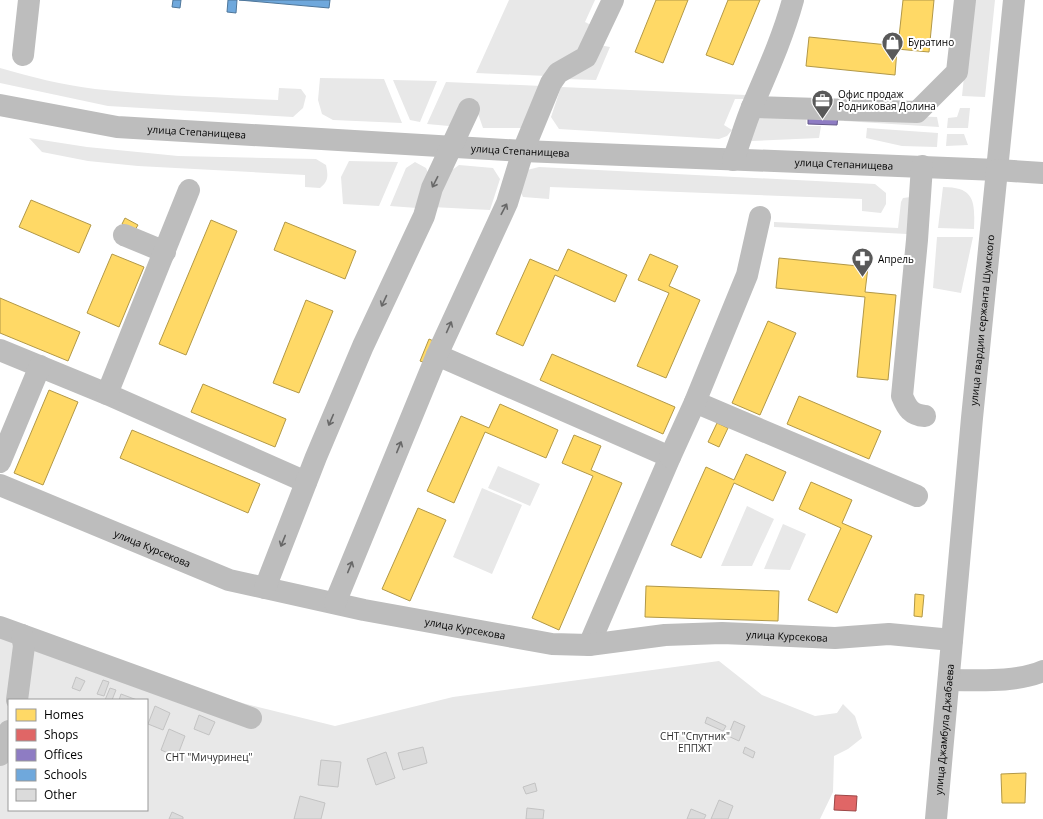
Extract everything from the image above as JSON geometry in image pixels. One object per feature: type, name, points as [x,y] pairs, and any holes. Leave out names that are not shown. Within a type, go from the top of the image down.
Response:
[{"type":"street","points":[[23,54],[29,0]]},
{"type":"street","points":[[335,603],[436,355],[507,203],[523,151],[551,83],[558,73],[586,57],[613,0]]},
{"type":"street","points":[[733,160],[752,107],[760,93],[793,0]]},
{"type":"street","points":[[752,107],[917,112],[957,72],[965,0]]},
{"type":"street","name":"улица гвардии сержанта Шумского","points":[[952,640],[972,418],[1014,0]]},
{"type":"street","name":"улица Степанищева","points":[[0,104],[117,127],[523,151],[922,166],[1043,173]]},
{"type":"street","points":[[265,588],[316,457],[364,346],[424,216],[432,188],[453,147],[469,109]]},
{"type":"street","points":[[922,166],[917,240],[902,396],[908,409],[916,415],[926,416]]},
{"type":"street","points":[[107,394],[189,190]]},
{"type":"street","points":[[589,645],[695,402],[747,275],[760,217]]},
{"type":"street","points":[[124,234],[165,252]]},
{"type":"street","points":[[1,354],[40,366],[107,394],[306,482]]},
{"type":"street","points":[[436,355],[670,457]]},
{"type":"street","points":[[0,462],[40,366]]},
{"type":"street","points":[[695,402],[917,496]]},
{"type":"street","name":"улица Курсекова","points":[[0,485],[229,580],[335,603],[552,644],[589,645],[665,635],[722,633],[835,638],[890,634],[952,640]]},
{"type":"street","points":[[0,626],[251,718]]},
{"type":"street","points":[[17,699],[24,646],[22,635]]},
{"type":"street","name":"улица Джамбула Джабаева","points":[[936,819],[952,640]]},
{"type":"street","points":[[949,680],[1029,677],[1043,671]]},
{"type":"street","points":[[0,755],[8,734]]},
{"type":"green space","points":[[509,0],[595,0],[585,22],[593,26],[581,55],[546,76],[476,73]]},
{"type":"green space","points":[[972,0],[995,0],[985,97],[962,96]]},
{"type":"green space","points":[[599,45],[610,47],[596,80],[565,79]]},
{"type":"green space","points":[[0,68],[59,83],[118,91],[278,100],[279,88],[301,89],[306,96],[303,108],[293,117],[108,106],[0,83]]},
{"type":"green space","points":[[320,78],[384,79],[402,123],[333,120],[322,114],[318,100]]},
{"type":"green space","points":[[393,80],[437,81],[420,122],[410,120]]},
{"type":"green space","points":[[446,82],[543,86],[522,128],[483,128],[475,105],[449,126],[427,124]]},
{"type":"green space","points":[[561,87],[746,95],[745,99],[735,99],[724,125],[732,130],[727,136],[719,139],[559,129],[551,117]]},
{"type":"green space","points":[[960,108],[970,108],[968,128],[947,128],[948,118],[957,117]]},
{"type":"green space","points":[[758,112],[807,112],[806,126],[821,126],[819,138],[752,141],[747,137]]},
{"type":"green space","points":[[844,114],[937,117],[939,127],[844,121]]},
{"type":"green space","points":[[867,128],[938,133],[937,147],[902,146],[866,138]]},
{"type":"green space","points":[[947,134],[964,134],[968,145],[946,146]]},
{"type":"green space","points":[[29,138],[87,147],[178,156],[316,159],[326,165],[327,178],[325,183],[320,188],[305,187],[305,175],[138,166],[88,161],[42,152]]},
{"type":"green space","points":[[349,161],[398,162],[379,206],[343,204],[341,177]]},
{"type":"green space","points":[[415,162],[426,168],[429,175],[417,208],[390,206],[406,168]]},
{"type":"green space","points":[[459,165],[493,168],[500,179],[490,210],[432,207],[448,173]]},
{"type":"green space","points":[[539,167],[875,184],[886,193],[886,204],[881,213],[862,211],[862,199],[550,187],[549,199],[523,197],[518,186],[523,171]]},
{"type":"green space","points":[[943,187],[961,190],[967,193],[971,198],[974,211],[974,229],[938,228]]},
{"type":"green space","points":[[911,197],[907,234],[774,227],[774,222],[898,228],[901,202],[903,198]]},
{"type":"green space","points":[[937,237],[973,237],[961,293],[933,288]]},
{"type":"green space","points":[[498,466],[540,484],[530,506],[488,488]]},
{"type":"green space","points":[[482,488],[522,505],[492,574],[453,557]]},
{"type":"green space","points":[[747,506],[774,519],[752,566],[721,566]]},
{"type":"green space","points":[[783,524],[806,534],[790,570],[764,569]]},
{"type":"green space","points":[[0,617],[159,677],[246,704],[335,726],[453,697],[719,661],[762,695],[815,716],[837,713],[843,704],[855,716],[862,738],[848,749],[834,756],[833,792],[820,819],[0,819]]},
{"type":"building: Homes","points":[[656,0],[688,0],[663,63],[635,52]]},
{"type":"building: Homes","points":[[728,0],[760,0],[733,65],[706,55]]},
{"type":"building: Homes","points":[[903,0],[934,0],[929,52],[897,49],[895,75],[806,66],[809,37],[898,46]]},
{"type":"building: Homes","points":[[31,200],[91,225],[79,253],[19,227]]},
{"type":"building: Homes","points":[[125,218],[138,225],[135,230],[122,224]]},
{"type":"building: Homes","points":[[211,220],[237,231],[186,355],[159,344]]},
{"type":"building: Homes","points":[[285,222],[356,251],[345,279],[274,250]]},
{"type":"building: Homes","points":[[568,249],[627,275],[615,302],[555,275],[523,346],[496,334],[530,259],[558,271]]},
{"type":"building: Homes","points":[[112,254],[144,267],[119,327],[87,313]]},
{"type":"building: Homes","points":[[650,254],[678,266],[669,286],[700,300],[666,378],[637,366],[669,293],[638,280]]},
{"type":"building: Homes","points":[[779,258],[868,267],[865,292],[896,295],[888,380],[857,377],[865,297],[776,288]]},
{"type":"building: Homes","points":[[0,298],[80,332],[68,361],[0,333]]},
{"type":"building: Homes","points":[[306,300],[333,311],[299,393],[273,383]]},
{"type":"building: Homes","points":[[768,321],[796,333],[760,415],[732,403]]},
{"type":"building: Homes","points":[[429,339],[436,342],[428,364],[420,361]]},
{"type":"building: Homes","points":[[552,354],[675,407],[663,434],[540,380]]},
{"type":"building: Homes","points":[[203,384],[286,419],[275,447],[191,412]]},
{"type":"building: Homes","points":[[49,390],[78,402],[43,485],[14,473]]},
{"type":"building: Homes","points":[[799,396],[881,431],[869,459],[787,424]]},
{"type":"building: Homes","points":[[500,404],[558,430],[546,458],[485,432],[454,503],[427,491],[461,416],[489,428]]},
{"type":"building: Homes","points":[[717,423],[728,428],[719,447],[708,442]]},
{"type":"building: Homes","points":[[132,430],[260,484],[248,513],[120,458]]},
{"type":"building: Homes","points":[[574,435],[601,446],[591,470],[622,483],[559,630],[532,618],[593,476],[562,463]]},
{"type":"building: Homes","points":[[746,454],[786,472],[773,501],[734,483],[701,558],[671,545],[706,467],[734,480]]},
{"type":"building: Homes","points":[[811,482],[852,500],[842,523],[872,536],[837,613],[808,600],[841,528],[799,509]]},
{"type":"building: Homes","points":[[418,508],[446,520],[410,601],[382,589]]},
{"type":"building: Homes","points":[[646,586],[779,591],[778,621],[645,617]]},
{"type":"building: Homes","points":[[915,594],[924,595],[922,617],[914,616]]},
{"type":"building: Homes","points":[[1026,773],[1025,803],[1002,803],[1001,774]]},
{"type":"building: Shops","points":[[835,795],[857,796],[856,811],[834,810]]},
{"type":"building: Offices","name":"Офис продаж Родниковая Долина","points":[[808,116],[838,116],[837,125],[808,124]]},
{"type":"building: Schools","points":[[173,0],[181,0],[180,8],[172,7]]},
{"type":"building: Schools","points":[[228,0],[237,0],[236,13],[227,12]]},
{"type":"building: Schools","points":[[239,0],[330,0],[329,8]]},
{"type":"building: Other","points":[[76,677],[85,681],[80,691],[72,688]]},
{"type":"building: Other","points":[[103,680],[109,682],[104,696],[97,694]]},
{"type":"building: Other","points":[[110,688],[116,690],[112,699],[105,699]]},
{"type":"building: Other","points":[[121,694],[134,699],[119,699]]},
{"type":"building: Other","points":[[155,706],[170,713],[163,730],[148,724]]},
{"type":"building: Other","points":[[199,715],[215,722],[209,735],[194,729]]},
{"type":"building: Other","points":[[707,717],[726,726],[723,731],[705,723]]},
{"type":"building: Other","points":[[734,721],[745,726],[739,741],[728,736]]},
{"type":"building: Other","points":[[169,729],[185,736],[177,757],[161,750]]},
{"type":"building: Other","points":[[423,747],[427,763],[403,770],[398,753]]},
{"type":"building: Other","points":[[745,747],[755,752],[753,758],[743,753]]},
{"type":"building: Other","points":[[386,752],[395,778],[376,785],[367,759]]},
{"type":"building: Other","points":[[321,760],[341,762],[338,787],[318,785]]},
{"type":"building: Other","points":[[535,783],[537,791],[526,794],[523,787]]},
{"type":"building: Other","points":[[300,796],[325,803],[321,819],[294,819]]},
{"type":"building: Other","points":[[719,800],[733,806],[728,819],[711,819]]},
{"type":"building: Other","points":[[527,808],[544,810],[543,819],[526,819]]},
{"type":"building: Other","points":[[691,809],[706,815],[704,819],[687,819]]},
{"type":"building: Other","points":[[172,812],[183,817],[183,819],[169,819]]},
{"type":"place","name":"Буратино","points":[[892,62]]},
{"type":"place","name":"Офис продаж Родниковая Долина","points":[[823,120]]},
{"type":"place","name":"Апрель","points":[[862,278]]},
{"type":"park label","name":"СНТ \"Спутник\" ЕППЖТ","points":[[695,742]]},
{"type":"park label","name":"СНТ \"Мичуринец\"","points":[[209,757]]}]
